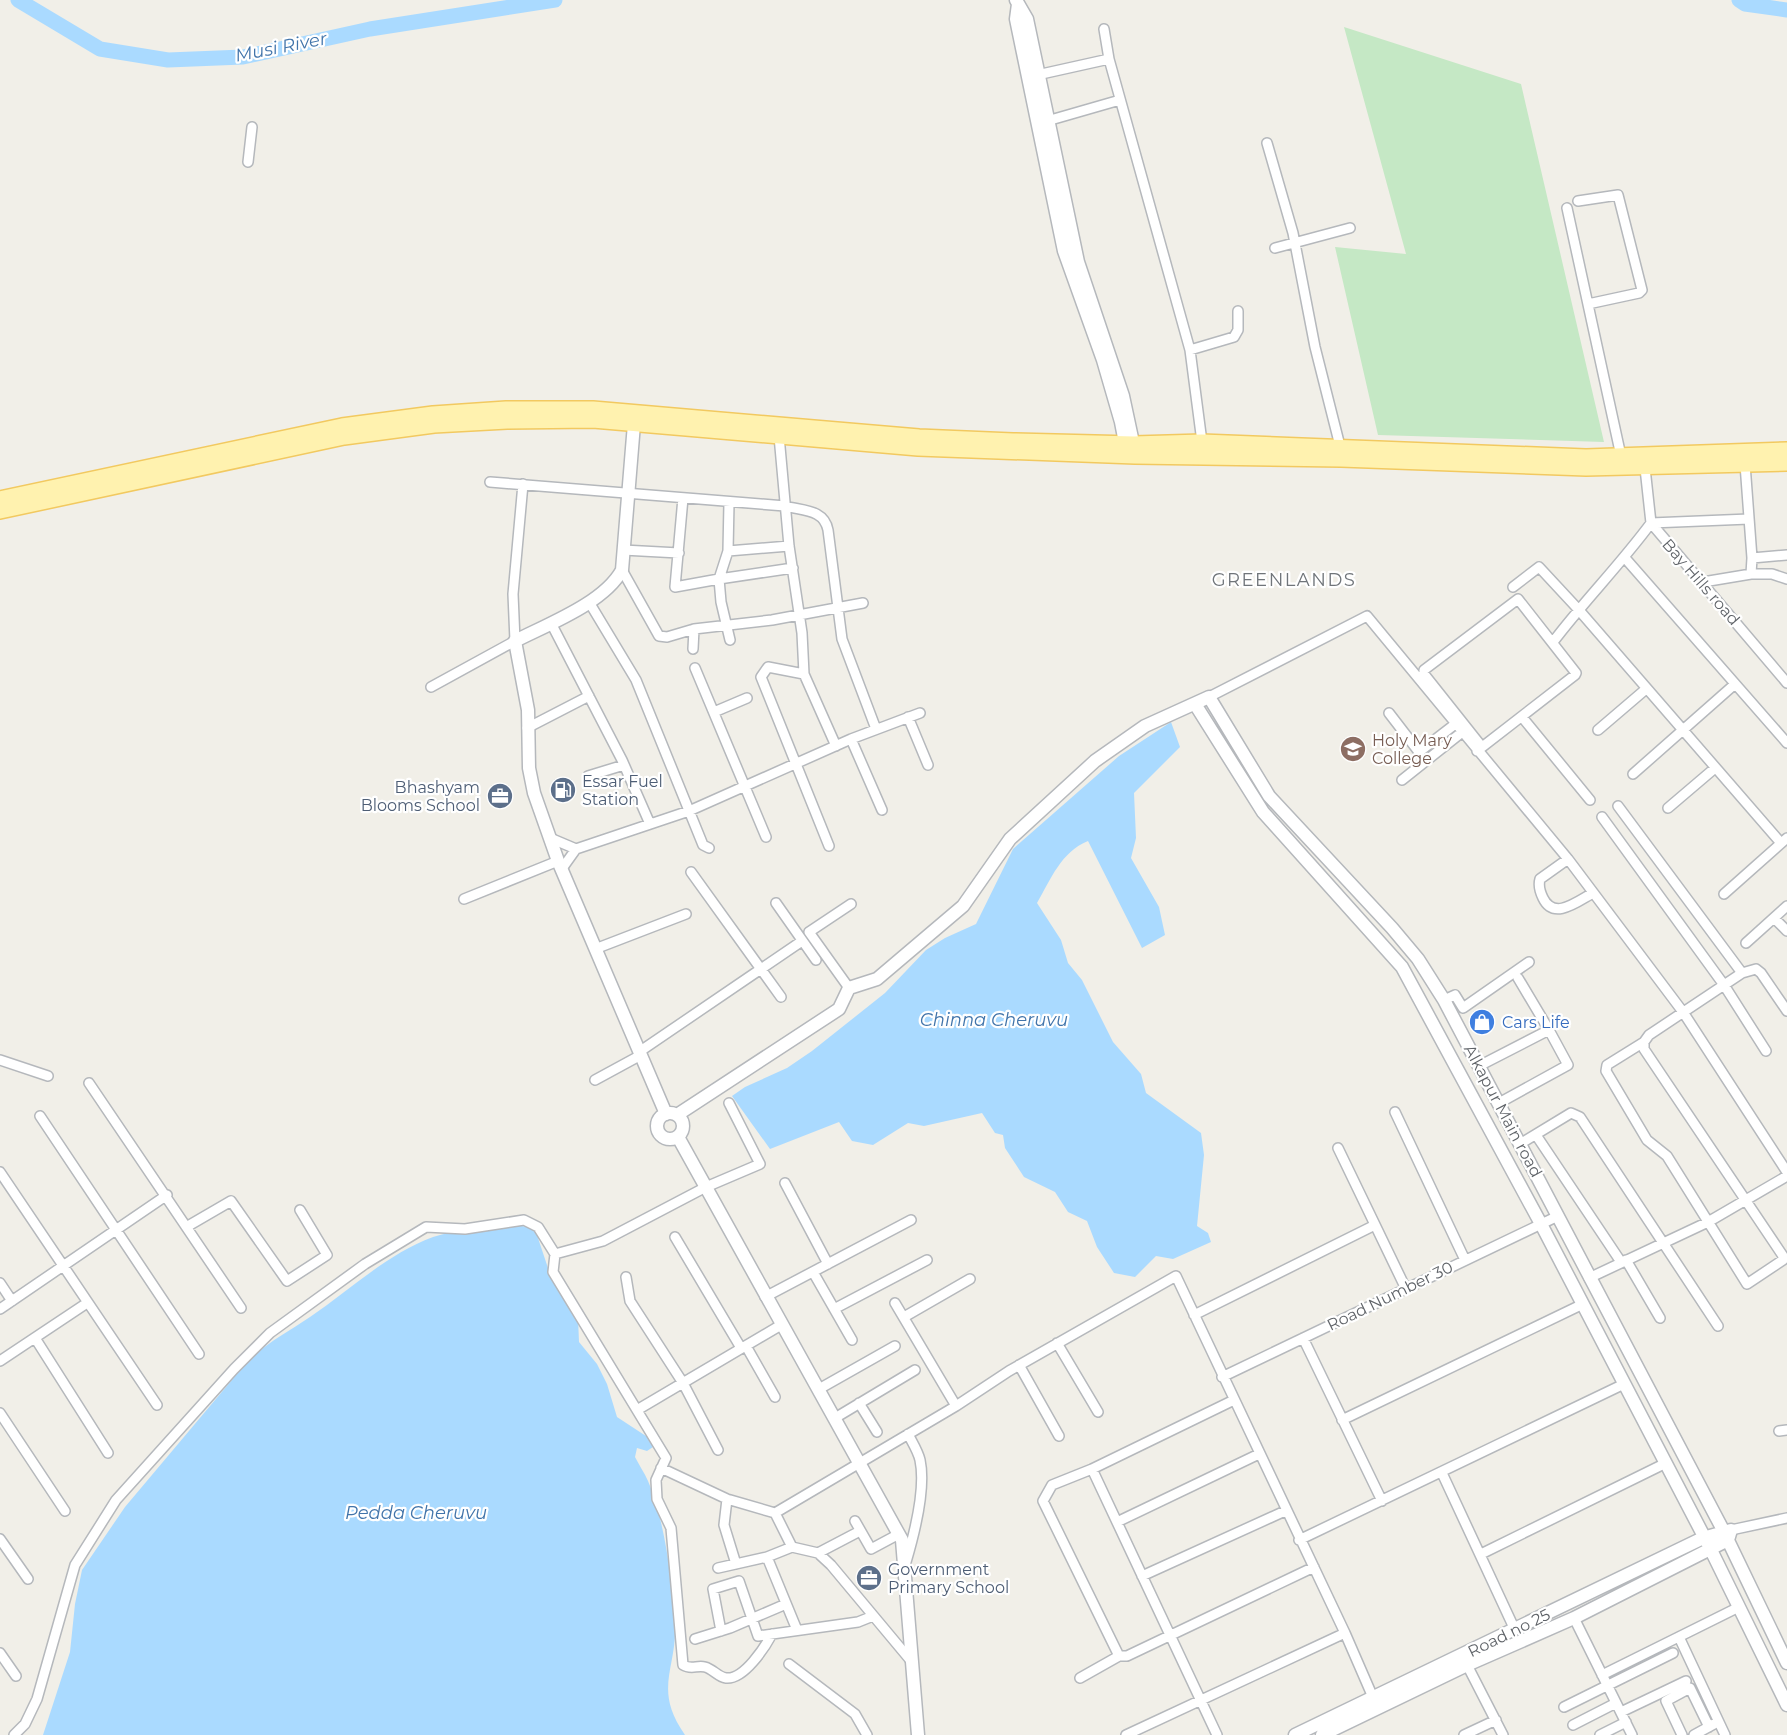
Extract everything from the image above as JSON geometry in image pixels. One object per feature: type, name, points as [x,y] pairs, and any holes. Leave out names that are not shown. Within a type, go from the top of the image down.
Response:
[{"type":"main road","points":[[0,500],[342,426],[433,414],[506,409],[593,409],[919,437],[1131,450],[1202,442],[1586,457],[1787,450]]},
{"type":"main road","points":[[0,511],[344,437],[411,428],[507,421],[593,420],[918,448],[1131,450],[1646,468],[1787,463]]},
{"type":"street","points":[[1017,2],[1027,19],[1047,121],[1053,171]]},
{"type":"street","points":[[1017,2],[1016,19],[1074,265],[1116,389],[1131,450]]},
{"type":"street","points":[[1104,29],[1109,59],[1190,350],[1202,442]]},
{"type":"street","points":[[1037,75],[1109,59]]},
{"type":"street","points":[[1047,121],[1120,100]]},
{"type":"street","points":[[248,162],[252,127]]},
{"type":"street","points":[[1266,143],[1294,243],[1315,348],[1340,446]]},
{"type":"street","points":[[1578,201],[1612,194],[1618,195],[1642,290],[1639,293],[1588,304]]},
{"type":"street","points":[[1567,208],[1621,456]]},
{"type":"street","points":[[1275,248],[1350,228]]},
{"type":"street","points":[[1190,350],[1234,337],[1238,330],[1238,311]]},
{"type":"street","points":[[431,687],[590,602],[615,583],[622,570],[634,424]]},
{"type":"street","points":[[779,436],[784,506],[800,615],[804,674],[836,746]]},
{"type":"street","points":[[1746,464],[1751,574]]},
{"type":"street","name":"Bay Hills road","points":[[1646,468],[1651,523],[1787,683]]},
{"type":"street","points":[[490,482],[784,506],[821,514],[826,519],[842,639],[876,729]]},
{"type":"street","points":[[524,484],[513,594],[515,641],[528,710],[529,768],[534,793],[559,866],[640,1053],[671,1114],[683,1125],[678,1137]]},
{"type":"street","points":[[683,498],[675,587],[793,568]]},
{"type":"street","points":[[729,503],[728,551],[719,579],[730,640]]},
{"type":"street","points":[[1553,642],[1578,609],[1625,558],[1651,523],[1749,519]]},
{"type":"street","points":[[728,551],[789,546]]},
{"type":"street","points":[[623,550],[679,553]]},
{"type":"street","points":[[1752,558],[1787,555]]},
{"type":"street","points":[[1625,558],[1787,743]]},
{"type":"street","points":[[1513,587],[1539,567],[1715,768],[1784,840],[1724,894]]},
{"type":"street","points":[[622,570],[659,636],[667,637],[694,628],[800,615],[863,603]]},
{"type":"street","points":[[1703,582],[1751,574],[1772,574],[1787,579]]},
{"type":"street","points":[[1479,749],[1576,673],[1520,601],[1514,599],[1424,670],[1424,674],[1479,749],[1568,860],[1683,1012],[1787,1174],[1708,1222],[1589,1278]]},
{"type":"street","points":[[590,602],[636,680],[688,811],[703,845],[709,848]]},
{"type":"street","points":[[678,1137],[667,1139],[658,1132],[657,1123],[839,1009],[849,988],[877,979],[963,906],[1010,839],[1095,761],[1145,726],[1195,705],[1367,616],[1458,729],[1479,749]]},
{"type":"street","points":[[551,623],[624,765],[650,824]]},
{"type":"street","points":[[693,649],[694,628]]},
{"type":"street","points":[[804,674],[768,667],[761,677],[829,846]]},
{"type":"street","points":[[695,668],[766,837]]},
{"type":"street","points":[[1633,774],[1735,684]]},
{"type":"street","points":[[1598,730],[1646,689]]},
{"type":"street","points":[[527,728],[589,696]]},
{"type":"street","name":"Alkapur Main road","points":[[1209,697],[1269,796],[1410,950],[1444,1000],[1589,1278],[1727,1533],[1787,1663]]},
{"type":"street","points":[[714,712],[747,698]]},
{"type":"street","name":"Alkapur Main road","points":[[1195,705],[1263,812],[1397,962],[1583,1304],[1666,1463],[1787,1705]]},
{"type":"street","points":[[1389,712],[1419,752],[1458,729]]},
{"type":"street","points":[[464,899],[559,866],[576,849],[688,811],[851,739],[920,713]]},
{"type":"street","points":[[908,717],[928,765]]},
{"type":"street","points":[[1522,717],[1590,800]]},
{"type":"street","points":[[1402,780],[1458,729]]},
{"type":"street","points":[[851,739],[882,810]]},
{"type":"street","points":[[588,776],[624,765]]},
{"type":"street","points":[[1668,808],[1715,768]]},
{"type":"street","points":[[1618,807],[1742,973]]},
{"type":"street","points":[[1602,817],[1724,985],[1766,1051]]},
{"type":"street","points":[[550,838],[576,849]]},
{"type":"street","points":[[1568,860],[1540,879],[1539,886],[1546,905],[1552,909],[1561,909],[1593,893]]},
{"type":"street","points":[[691,872],[781,997]]},
{"type":"street","points":[[776,903],[816,960]]},
{"type":"street","points":[[849,988],[809,932],[851,904]]},
{"type":"street","points":[[1746,943],[1787,906]]},
{"type":"street","points":[[595,949],[686,914]]},
{"type":"street","points":[[1774,918],[1787,931]]},
{"type":"street","points":[[595,1080],[640,1053],[802,941]]},
{"type":"street","points":[[1397,962],[1410,950]]},
{"type":"street","points":[[1444,1000],[1455,995],[1463,1008],[1529,962]]},
{"type":"street","points":[[1644,1042],[1644,1049],[1783,1256],[1783,1260],[1747,1284],[1667,1156],[1647,1140],[1605,1068],[1644,1042],[1649,1035],[1742,973],[1756,969],[1761,973],[1787,1011]]},
{"type":"street","points":[[1499,1103],[1568,1065],[1518,978]]},
{"type":"street","points":[[1479,1066],[1549,1030]]},
{"type":"street","points":[[0,1060],[48,1076]]},
{"type":"street","points":[[89,1083],[188,1226],[241,1308]]},
{"type":"street","points":[[555,1254],[603,1241],[706,1186],[760,1164],[729,1103]]},
{"type":"street","points":[[1395,1112],[1465,1260]]},
{"type":"street","points":[[1520,1144],[1571,1113],[1577,1114],[1718,1326]]},
{"type":"street","points":[[40,1116],[199,1354]]},
{"type":"street","points":[[1536,1135],[1660,1318]]},
{"type":"street","points":[[678,1137],[765,1297],[861,1463],[899,1534],[905,1566],[918,1735]]},
{"type":"street","points":[[1338,1148],[1406,1289]]},
{"type":"street","points":[[0,1172],[157,1406]]},
{"type":"street","points":[[785,1183],[828,1264]]},
{"type":"street","points":[[0,1310],[167,1196]]},
{"type":"street","points":[[188,1226],[231,1201],[287,1281],[327,1255],[300,1210]]},
{"type":"street","name":"Road Number 30","points":[[1222,1377],[1558,1216]]},
{"type":"street","points":[[14,1735],[25,1724],[37,1699],[75,1566],[116,1500],[234,1369],[270,1333],[365,1264],[426,1227],[465,1229],[524,1220],[538,1227],[555,1254],[553,1272],[666,1458],[656,1480],[657,1499],[671,1528],[683,1665],[688,1668],[706,1667],[726,1678],[734,1677],[763,1652],[772,1634]]},
{"type":"street","points":[[765,1297],[911,1220]]},
{"type":"street","points":[[1194,1315],[1375,1225]]},
{"type":"street","points":[[675,1237],[775,1397]]},
{"type":"street","points":[[834,1309],[927,1260]]},
{"type":"street","points":[[813,1272],[852,1340]]},
{"type":"street","points":[[626,1276],[630,1301],[683,1383],[718,1450]]},
{"type":"street","points":[[661,1468],[727,1499],[775,1513],[956,1406],[1019,1365],[1176,1276],[1285,1511],[1345,1633],[1375,1703]]},
{"type":"street","points":[[904,1317],[970,1279]]},
{"type":"street","points":[[0,1283],[12,1301]]},
{"type":"street","points":[[0,1361],[87,1303]]},
{"type":"street","points":[[895,1303],[956,1406]]},
{"type":"street","points":[[1342,1420],[1583,1304]]},
{"type":"street","points":[[638,1410],[781,1325]]},
{"type":"street","points":[[35,1338],[108,1453]]},
{"type":"street","points":[[1303,1338],[1382,1501]]},
{"type":"street","points":[[1057,1343],[1098,1412]]},
{"type":"street","points":[[819,1389],[895,1346]]},
{"type":"street","points":[[1019,1365],[1059,1436]]},
{"type":"street","points":[[835,1418],[915,1370]]},
{"type":"street","points":[[1299,1540],[1624,1384]]},
{"type":"street","points":[[1119,1656],[1043,1501],[1052,1485],[1092,1469],[1234,1400]]},
{"type":"street","points":[[860,1403],[877,1432]]},
{"type":"street","points":[[0,1413],[65,1511]]},
{"type":"street","points":[[905,1566],[912,1541],[922,1477],[920,1458],[908,1434]]},
{"type":"street","points":[[1117,1522],[1259,1454]]},
{"type":"street","points":[[1481,1554],[1666,1463]]},
{"type":"street","points":[[1092,1469],[1217,1735]]},
{"type":"street","points":[[1442,1473],[1515,1630]]},
{"type":"street","points":[[727,1499],[724,1525],[736,1564]]},
{"type":"street","points":[[1142,1576],[1285,1511]]},
{"type":"street","points":[[775,1513],[792,1547]]},
{"type":"street","points":[[1727,1533],[1787,1518]]},
{"type":"street","points":[[855,1521],[871,1549],[899,1534]]},
{"type":"street","points":[[818,1553],[860,1531]]},
{"type":"street","name":"Road no 25","points":[[1465,1661],[1515,1630],[1727,1533]]},
{"type":"street","points":[[0,1539],[28,1579]]},
{"type":"street","name":"Road no 25","points":[[1295,1735],[1311,1732],[1465,1661],[1574,1618],[1706,1543]]},
{"type":"street","points":[[718,1568],[767,1557],[792,1547],[818,1553],[831,1565],[912,1662]]},
{"type":"street","points":[[767,1557],[797,1630]]},
{"type":"street","points":[[1080,1678],[1119,1656],[1127,1656],[1314,1567]]},
{"type":"street","points":[[721,1631],[713,1589],[739,1581],[758,1636],[858,1622],[873,1616]]},
{"type":"street","points":[[695,1639],[721,1631],[786,1604]]},
{"type":"street","points":[[1602,1675],[1739,1607]]},
{"type":"street","points":[[1574,1618],[1632,1735]]},
{"type":"street","points":[[1126,1735],[1345,1633]]},
{"type":"street","points":[[1679,1637],[1725,1735]]},
{"type":"street","points":[[0,1653],[16,1676]]},
{"type":"street","points":[[1564,1707],[1673,1653]]},
{"type":"street","points":[[1465,1661],[1503,1735]]},
{"type":"street","points":[[789,1664],[855,1713],[867,1735]]},
{"type":"street","points":[[1573,1725],[1686,1681]]},
{"type":"street","points":[[1682,1735],[1666,1701],[1690,1688],[1709,1727]]},
{"type":"street","name":"Road no 25","points":[[1322,1735],[1375,1703]]},
{"type":"street","points":[[1464,1735],[1496,1720]]},
{"type":"street","points":[[1600,1735],[1626,1722]]},
{"type":"street","points":[[1694,1735],[1719,1722]]},
{"type":"green space","points":[[1344,27],[1521,84],[1604,442],[1378,435],[1335,247],[1406,254]]},
{"type":"water","name":"Chinna Cheruvu","points":[[1171,722],[1180,747],[1134,793],[1136,838],[1131,858],[1159,907],[1165,935],[1142,948],[1088,841],[1064,859],[1037,903],[1061,940],[1068,963],[1082,980],[1113,1042],[1141,1074],[1146,1093],[1201,1133],[1204,1155],[1197,1226],[1208,1233],[1211,1242],[1173,1259],[1156,1256],[1135,1277],[1114,1273],[1097,1247],[1087,1221],[1068,1212],[1055,1192],[1024,1177],[1005,1148],[1003,1135],[995,1133],[982,1113],[924,1126],[908,1123],[873,1145],[852,1141],[839,1122],[770,1149],[732,1096],[745,1087],[787,1068],[812,1051],[885,993],[926,950],[945,938],[976,924],[1013,849],[1119,756]]},
{"type":"water","name":"Pedda Cheruvu","points":[[514,1225],[529,1227],[536,1232],[551,1277],[578,1318],[579,1342],[597,1364],[607,1384],[617,1417],[649,1438],[653,1447],[647,1451],[637,1448],[635,1457],[654,1496],[666,1549],[675,1620],[668,1691],[675,1719],[685,1735],[43,1735],[70,1652],[75,1604],[82,1570],[125,1507],[247,1362],[269,1343],[310,1317],[384,1263],[416,1244],[452,1232]]},
{"type":"waterway","name":"Musi River","points":[[18,0],[100,49],[168,60],[243,57],[370,29],[555,0]]},
{"type":"waterway","name":"Musi River","points":[[1739,0],[1745,4],[1787,10]]},
{"type":"place","name":"Holy Mary College","points":[[1353,749]]},
{"type":"place","name":"Essar Fuel Station","points":[[563,790]]},
{"type":"place","name":"Bhashyam Blooms School","points":[[500,796]]},
{"type":"place","name":"Cars Life","points":[[1482,1022]]},
{"type":"place","name":"Government Primary School","points":[[869,1578]]},
{"type":"district","name":"GREENLANDS","points":[[1284,580]]}]
